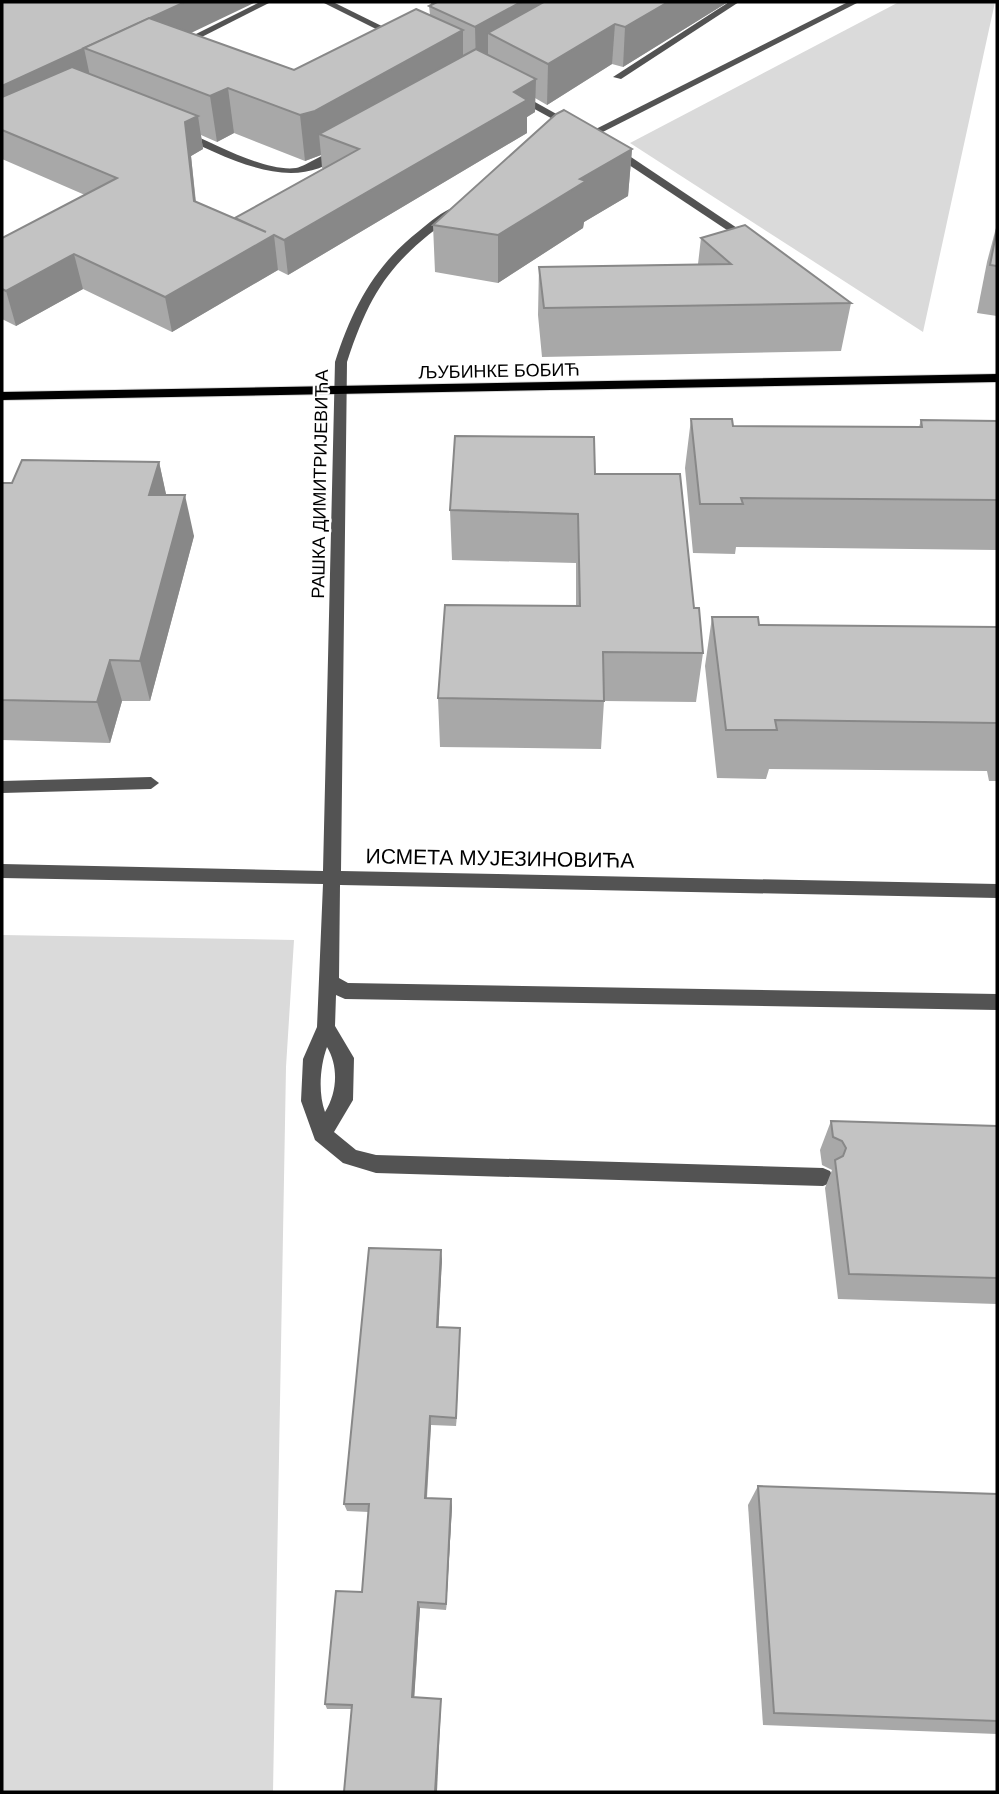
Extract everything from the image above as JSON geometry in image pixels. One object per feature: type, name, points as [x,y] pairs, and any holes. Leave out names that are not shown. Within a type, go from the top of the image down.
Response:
[{"type":"main road","name":"ЉУБИНКЕ БОБИЋ","points":[[2,396],[340,392],[997,378]]},
{"type":"street","points":[[167,51],[267,2]]},
{"type":"street","points":[[326,2],[414,44]]},
{"type":"street","points":[[618,77],[735,2]]},
{"type":"street","points":[[565,147],[855,2]]},
{"type":"street","points":[[499,86],[589,134],[758,246]]},
{"type":"street","points":[[167,128],[272,170],[293,171],[309,167],[348,147]]},
{"type":"street","name":"РАШКА ДИМИТРИЈЕВИЋА","points":[[326,1027],[332,878],[341,362],[351,327],[370,285],[402,247],[470,199]]},
{"type":"street","points":[[2,787],[151,783]]},
{"type":"street","name":"ИСМЕТА МУЈЕЗИНОВИЋА","points":[[2,871],[997,891]]},
{"type":"street","points":[[328,965],[330,982],[345,991],[997,1002]]},
{"type":"street","points":[[322,1134],[343,1100],[344,1058],[326,1027]]},
{"type":"street","points":[[326,1027],[313,1059],[311,1101],[322,1134],[350,1157],[376,1164],[823,1177]]},
{"type":"shaded area","points":[[899,2],[995,2],[923,332],[630,143]]},
{"type":"shaded area","points":[[2,935],[294,940],[286,1067],[273,1792],[2,1792]]},
{"type":"building","points":[[2,2],[185,2],[2,86]]},
{"type":"building","points":[[437,2],[521,2],[475,27],[429,6]]},
{"type":"building","points":[[544,2],[668,2],[625,27],[615,24],[548,64],[488,33]]},
{"type":"building","points":[[416,9],[463,30],[315,111],[300,115],[228,88],[210,96],[84,48],[149,18],[294,70]]},
{"type":"building","points":[[476,49],[536,79],[514,92],[527,100],[284,240],[274,235],[165,297],[74,254],[6,291],[2,289],[2,238],[117,178],[2,130],[2,97],[72,67],[198,116],[185,122],[194,201],[266,232],[235,218],[359,149],[319,134]]},
{"type":"building","points":[[564,110],[632,149],[580,179],[586,181],[498,235],[433,225],[556,114]]},
{"type":"building","points":[[745,225],[851,303],[544,308],[539,267],[731,264],[701,238]]},
{"type":"building","points":[[997,229],[997,266],[990,265]]},
{"type":"building","points":[[691,419],[732,419],[733,426],[922,427],[921,420],[997,421],[997,500],[741,498],[743,504],[700,504]]},
{"type":"building","points":[[455,436],[594,437],[595,474],[680,474],[694,608],[699,608],[703,653],[603,652],[604,701],[438,698],[445,605],[580,606],[578,514],[450,510]]},
{"type":"building","points":[[22,460],[159,462],[149,495],[185,495],[140,661],[110,660],[97,702],[2,700],[2,483],[12,483]]},
{"type":"building","points":[[712,617],[758,617],[759,625],[997,627],[997,723],[775,720],[777,730],[726,730]]},
{"type":"building","points":[[831,1121],[997,1126],[997,1278],[849,1274],[835,1160],[843,1156],[846,1148],[842,1141],[833,1137]]},
{"type":"building","points":[[369,1248],[441,1250],[437,1327],[460,1328],[456,1418],[430,1416],[425,1498],[451,1499],[446,1604],[418,1602],[412,1697],[441,1699],[435,1792],[344,1792],[352,1705],[325,1704],[336,1591],[362,1592],[369,1504],[344,1504]]},
{"type":"building","points":[[758,1486],[997,1494],[997,1721],[774,1713]]}]
